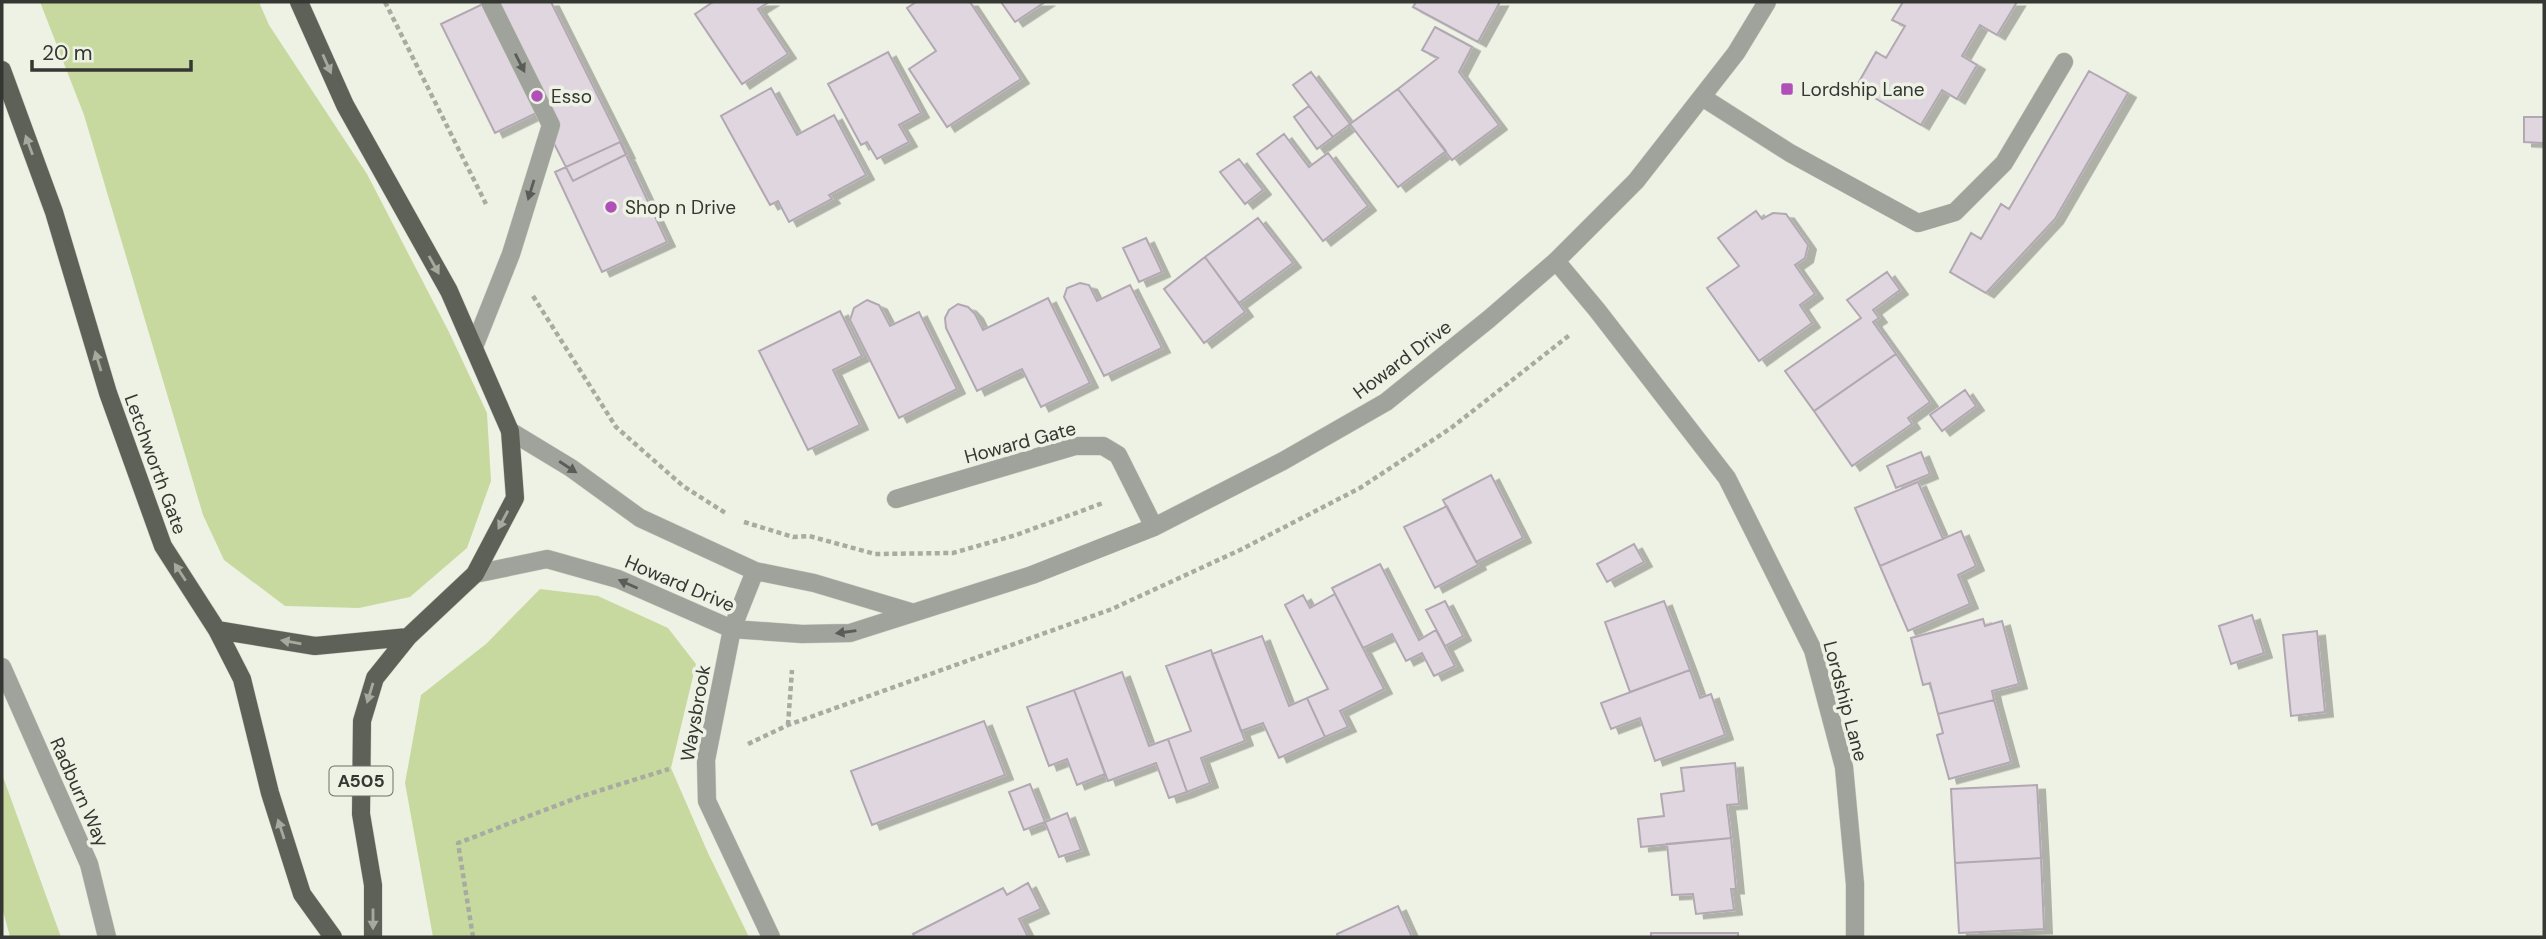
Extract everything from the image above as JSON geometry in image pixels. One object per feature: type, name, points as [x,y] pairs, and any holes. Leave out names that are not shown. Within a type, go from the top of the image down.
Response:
[{"type":"main road","points":[[217,630],[315,646],[408,637],[475,575],[515,498],[510,430],[474,347],[449,291],[345,105],[299,2]]},
{"type":"main road","name":"Letchworth Gate","points":[[2,70],[54,212],[108,393],[163,546],[217,630],[242,679],[270,793],[302,894],[333,937]]},
{"type":"main road","name":"A505","points":[[373,937],[373,885],[361,814],[362,721],[375,678],[408,637]]},
{"type":"street","points":[[474,347],[511,254],[551,125],[490,2]]},
{"type":"street","name":"Howard Drive","points":[[475,575],[547,558],[618,579],[732,629],[802,634],[850,633],[1032,575],[1154,527],[1283,461],[1386,402],[1489,319],[1556,261],[1636,181],[1736,53],[1767,2]]},
{"type":"street","points":[[1702,97],[1790,153],[1918,223],[1955,212],[2004,163],[2064,62]]},
{"type":"street","name":"Lordship Lane","points":[[1556,261],[1727,478],[1813,650],[1844,767],[1855,884],[1855,937]]},
{"type":"street","points":[[510,430],[571,468],[640,517],[755,571],[814,583],[911,612]]},
{"type":"street","name":"Howard Gate","points":[[896,499],[1075,446],[1103,446],[1118,455],[1154,527]]},
{"type":"street","name":"Waysbrook","points":[[755,571],[732,629],[706,760],[707,801],[771,937]]},
{"type":"street","name":"Radburn Way","points":[[2,667],[89,864],[107,937]]},
{"type":"path","points":[[385,2],[537,303],[616,427],[683,486],[735,519],[793,537],[809,536],[875,554],[953,553],[1016,535],[1094,507],[1133,488]]},
{"type":"path","points":[[473,937],[458,843],[579,797],[706,760],[789,725],[1112,609],[1240,550],[1360,488],[1451,428],[1551,351],[1597,310]]},
{"type":"green space","points":[[40,2],[259,2],[269,25],[367,174],[449,332],[487,413],[491,481],[467,548],[410,597],[359,608],[285,606],[224,560],[203,515],[84,115]]},
{"type":"green space","points":[[540,589],[598,596],[668,628],[696,664],[671,768],[749,937],[433,937],[405,783],[421,695],[486,644]]},
{"type":"green space","points":[[2,774],[61,937],[10,937],[2,907]]},
{"type":"building","points":[[487,2],[551,2],[627,154],[573,181],[538,112],[495,133],[441,24]]},
{"type":"building","points":[[713,2],[769,2],[758,9],[788,54],[742,84],[695,14]]},
{"type":"building","points":[[916,2],[970,2],[1021,79],[947,127],[909,69],[936,51],[907,8]]},
{"type":"building","points":[[1001,2],[1045,2],[1015,22]]},
{"type":"building","points":[[1416,2],[1500,2],[1478,42],[1413,7]]},
{"type":"building","points":[[1903,2],[2017,2],[1997,35],[1980,25],[1962,56],[1977,65],[1957,99],[1942,90],[1921,125],[1856,87],[1876,52],[1886,58],[1905,26],[1892,20]]},
{"type":"building","points":[[1435,27],[1472,47],[1459,72],[1499,125],[1452,160],[1398,89],[1438,58],[1422,50]]},
{"type":"building","points":[[888,52],[921,113],[899,125],[909,142],[877,159],[867,142],[861,145],[828,84]]},
{"type":"building","points":[[2089,71],[2128,93],[2055,219],[1986,293],[1950,272],[1971,233],[1981,239],[2001,204],[2009,209]]},
{"type":"building","points":[[1311,72],[1350,124],[1333,137],[1293,85]]},
{"type":"building","points":[[771,88],[797,135],[834,115],[866,175],[829,195],[832,199],[789,222],[778,201],[770,205],[721,116]]},
{"type":"building","points":[[1398,89],[1446,151],[1398,187],[1350,124]]},
{"type":"building","points":[[1309,106],[1333,137],[1317,149],[1294,117]]},
{"type":"building","points":[[2524,117],[2544,117],[2544,143],[2524,142]]},
{"type":"building","points":[[1284,134],[1309,167],[1328,153],[1368,206],[1323,241],[1257,154]]},
{"type":"building","name":"Shop n Drive","points":[[620,142],[667,242],[602,272],[555,172]]},
{"type":"building","points":[[1239,159],[1263,190],[1245,204],[1220,172]]},
{"type":"building","points":[[1756,211],[1762,219],[1773,213],[1786,214],[1808,245],[1805,258],[1795,265],[1815,294],[1800,305],[1812,323],[1759,361],[1707,288],[1739,266],[1718,238]]},
{"type":"building","points":[[1258,218],[1293,263],[1239,303],[1205,257]]},
{"type":"building","points":[[1146,238],[1162,272],[1139,282],[1123,248]]},
{"type":"building","points":[[1205,257],[1245,312],[1204,343],[1164,289]]},
{"type":"building","points":[[1887,272],[1900,290],[1873,310],[1879,318],[1873,322],[1896,354],[1814,411],[1785,371],[1861,318],[1847,300]]},
{"type":"building","points":[[1080,283],[1089,285],[1097,301],[1130,285],[1162,348],[1104,376],[1064,297],[1067,288]]},
{"type":"building","points":[[1048,298],[1090,383],[1041,407],[1022,369],[977,391],[946,328],[945,318],[949,310],[958,304],[968,307],[983,330]]},
{"type":"building","points":[[867,300],[879,305],[890,326],[919,312],[957,389],[899,418],[850,320],[854,308]]},
{"type":"building","points":[[840,311],[862,356],[833,370],[860,425],[808,450],[759,351]]},
{"type":"building","points":[[1896,354],[1930,402],[1908,418],[1912,424],[1852,466],[1814,411]]},
{"type":"building","points":[[1965,390],[1976,406],[1942,431],[1930,415]]},
{"type":"building","points":[[1921,452],[1930,474],[1896,488],[1887,466]]},
{"type":"building","points":[[1491,475],[1523,538],[1476,562],[1443,500]]},
{"type":"building","points":[[1918,482],[1943,539],[1880,566],[1855,508]]},
{"type":"building","points":[[1447,506],[1478,565],[1435,588],[1404,527]]},
{"type":"building","points":[[1961,531],[1976,566],[1958,575],[1970,604],[1908,631],[1880,566]]},
{"type":"building","points":[[1634,544],[1644,562],[1607,582],[1597,564]]},
{"type":"building","points":[[1380,564],[1419,640],[1436,630],[1455,666],[1434,676],[1422,653],[1406,661],[1392,634],[1363,648],[1332,588]]},
{"type":"building","points":[[1335,594],[1384,689],[1340,711],[1348,727],[1325,737],[1307,698],[1328,689],[1285,605],[1303,595],[1310,608]]},
{"type":"building","points":[[1445,601],[1463,636],[1445,646],[1426,610]]},
{"type":"building","points":[[1664,601],[1690,670],[1630,692],[1605,622]]},
{"type":"building","points":[[2252,615],[2264,653],[2231,664],[2219,626]]},
{"type":"building","points":[[1983,619],[1985,626],[2002,621],[2019,684],[1992,691],[1994,700],[1938,714],[1930,683],[1923,685],[1911,638]]},
{"type":"building","points":[[2317,631],[2325,712],[2291,716],[2283,635]]},
{"type":"building","points":[[1262,636],[1289,706],[1307,698],[1325,737],[1279,758],[1263,723],[1241,731],[1212,654]]},
{"type":"building","points":[[1211,650],[1245,741],[1201,758],[1210,783],[1187,792],[1168,739],[1191,731],[1166,666]]},
{"type":"building","points":[[1690,670],[1700,698],[1711,694],[1725,735],[1655,761],[1640,718],[1611,729],[1601,703]]},
{"type":"building","points":[[1122,672],[1149,746],[1168,739],[1187,792],[1169,798],[1156,763],[1108,781],[1074,690]]},
{"type":"building","points":[[1074,690],[1105,774],[1077,785],[1067,759],[1049,766],[1027,707]]},
{"type":"building","points":[[1994,700],[2011,762],[1949,779],[1937,735],[1943,733],[1938,714]]},
{"type":"building","points":[[984,721],[1005,775],[872,825],[851,771]]},
{"type":"building","points":[[1735,763],[1739,804],[1727,805],[1731,838],[1641,847],[1638,819],[1664,816],[1661,794],[1684,791],[1681,768]]},
{"type":"building","points":[[1030,784],[1045,822],[1024,830],[1009,792]]},
{"type":"building","points":[[2037,785],[2041,858],[1955,863],[1951,789]]},
{"type":"building","points":[[1067,813],[1081,850],[1059,857],[1045,822]]},
{"type":"building","points":[[1731,838],[1736,889],[1731,889],[1734,910],[1696,914],[1693,894],[1672,895],[1667,844]]},
{"type":"building","points":[[2041,858],[2044,929],[1959,933],[1955,863]]},
{"type":"building","points":[[1028,883],[1041,909],[1019,919],[1028,937],[915,937],[913,934],[1003,888],[1007,895]]},
{"type":"building","points":[[1398,906],[1412,937],[1338,937],[1337,934]]},
{"type":"building","points":[[1651,933],[1738,933],[1738,937],[1651,937]]},
{"type":"place","name":"Lordship Lane","points":[[1787,89]]},
{"type":"place","name":"Esso","points":[[537,96]]},
{"type":"place","name":"Shop n Drive","points":[[611,207]]}]
